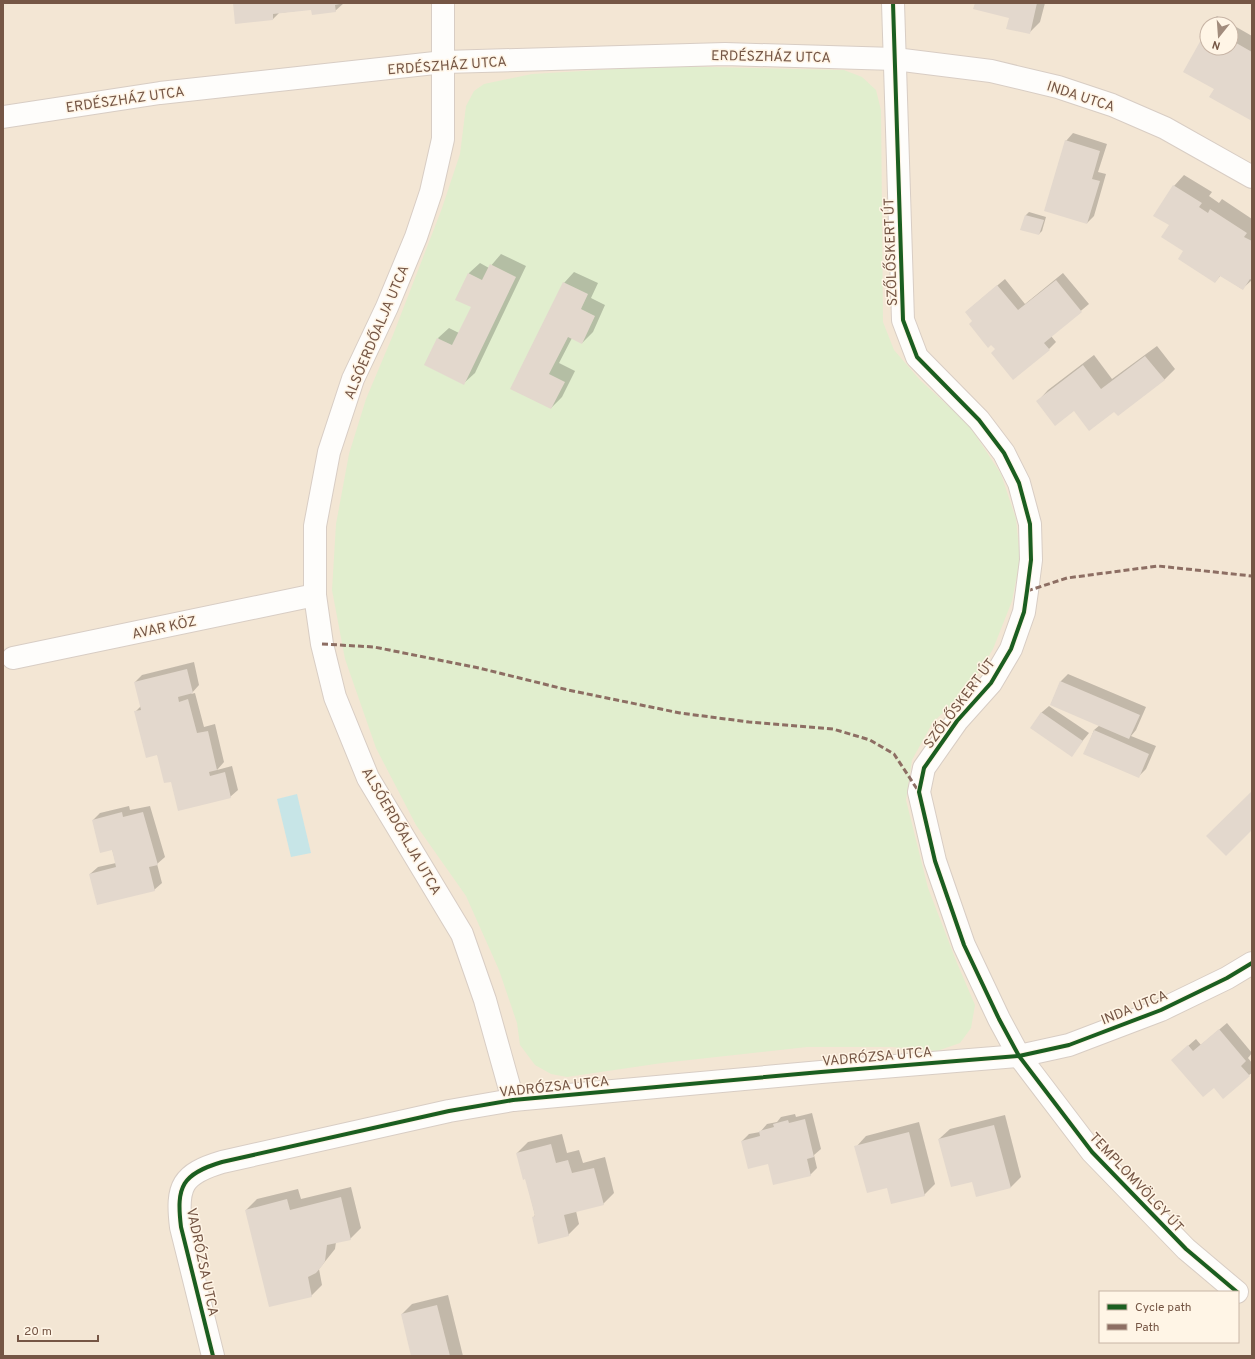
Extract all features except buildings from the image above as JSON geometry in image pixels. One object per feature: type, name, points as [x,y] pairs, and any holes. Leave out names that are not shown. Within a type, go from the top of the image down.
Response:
[{"type":"street","name":"ALSÓERDŐALJA UTCA","points":[[443,3],[443,139],[431,192],[413,244],[387,307],[353,379],[330,452],[315,526],[315,595],[322,644],[335,697],[368,778],[462,934],[485,1000],[513,1100]]},
{"type":"street","name":"SZŐLŐSKERT ÚT","points":[[893,3],[903,320],[917,357],[979,420],[1004,453],[1019,483],[1030,524],[1031,560],[1024,612],[1012,649],[991,683],[957,721],[933,753],[924,768],[919,792],[935,861],[964,945],[999,1019],[1019,1056]]},
{"type":"street","name":"ERDÉSZHÁZ UTCA","points":[[3,117],[160,93],[444,62],[725,54],[894,59]]},
{"type":"street","name":"INDA UTCA","points":[[894,59],[990,71],[1058,87],[1112,104],[1165,128],[1252,177]]},
{"type":"street","name":"AVAR KÖZ","points":[[13,658],[315,595]]},
{"type":"street","name":"INDA UTCA","points":[[1019,1056],[1069,1045],[1161,1010],[1227,978],[1252,963]]},
{"type":"street","name":"VADRÓZSA UTCA","points":[[213,1356],[178,1207],[182,1190],[189,1176],[201,1168],[449,1111],[513,1100],[821,1072],[1019,1056]]},
{"type":"street","name":"TEMPLOMVÖLGY ÚT","points":[[1019,1056],[1092,1152],[1186,1249],[1237,1291]]},
{"type":"street","name":"TEMPLOMVÖLGY ÚT","points":[[1239,1293],[1252,1304]]},
{"type":"shaded area","points":[[3,3],[1252,3],[1252,1356],[3,1356]]},
{"type":"green space","points":[[666,66],[844,70],[862,77],[876,90],[881,110],[883,322],[894,350],[920,380],[969,425],[1001,474],[1016,519],[1020,559],[1012,601],[993,649],[967,691],[933,722],[912,760],[906,800],[928,888],[975,1005],[971,1028],[960,1043],[937,1051],[892,1047],[807,1047],[662,1063],[567,1077],[551,1074],[535,1065],[520,1045],[517,1023],[499,970],[466,896],[416,825],[376,748],[345,659],[332,590],[336,524],[349,454],[366,399],[393,335],[441,211],[460,154],[466,106],[474,91],[484,84],[532,74]]},
{"type":"water","points":[[297,794],[311,853],[291,857],[277,799]]},
{"type":"marked path","points":[[1027,591],[1067,578],[1158,566],[1252,576]]},
{"type":"marked path","points":[[322,644],[374,647],[479,668],[568,690],[680,713],[749,722],[833,729],[870,740],[894,754],[919,792]]},
{"type":"cycle path","points":[[893,3],[903,320],[917,357],[979,420],[1004,453],[1019,483],[1030,524],[1031,560],[1024,612],[1011,649],[991,683],[957,721],[924,768],[919,792],[935,861],[964,945],[999,1019],[1019,1056],[1092,1152],[1186,1249],[1236,1291]]},
{"type":"cycle path","points":[[213,1356],[181,1227],[181,1192],[190,1177],[198,1171],[222,1162],[449,1111],[513,1100],[821,1072],[1019,1056],[1069,1045],[1161,1010],[1227,978],[1252,963]]}]
